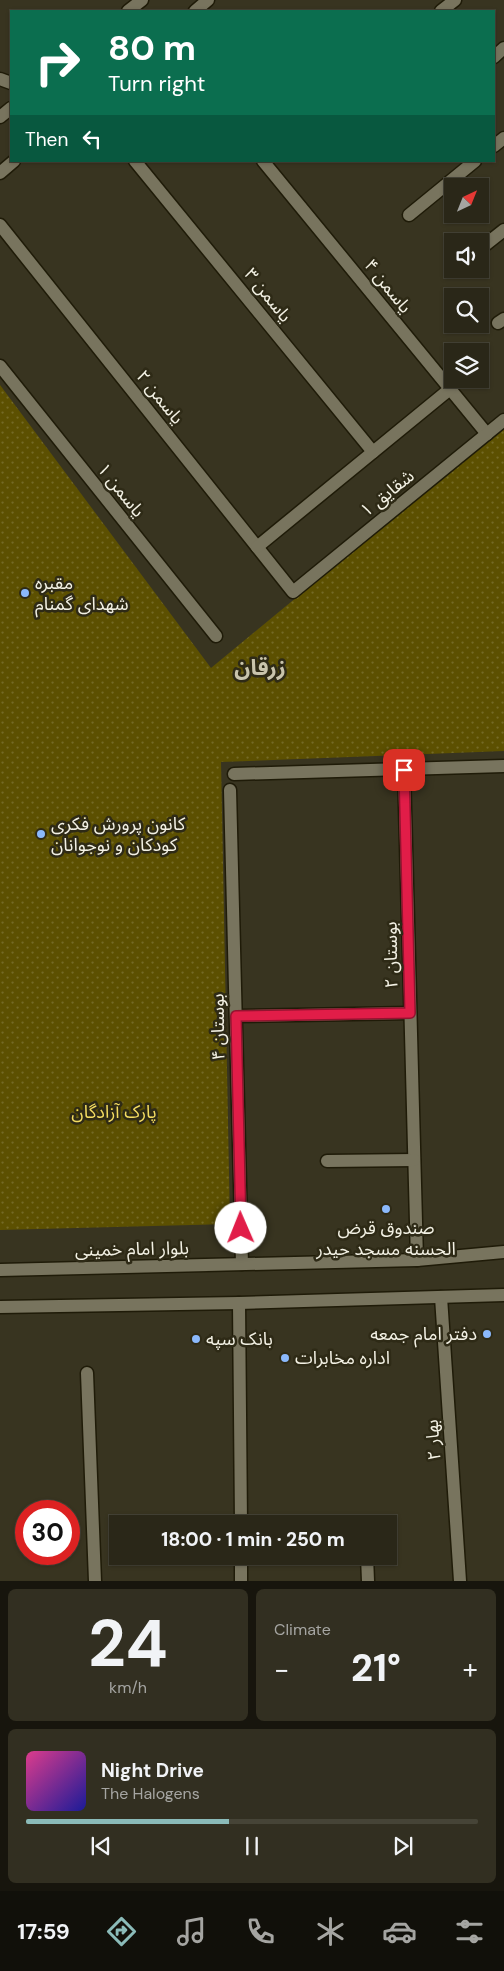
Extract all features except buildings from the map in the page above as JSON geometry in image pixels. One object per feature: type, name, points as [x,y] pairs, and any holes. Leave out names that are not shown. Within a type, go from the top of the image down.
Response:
[{"type":"street","points":[[129,10],[142,0]]},
{"type":"street","points":[[196,10],[208,0]]},
{"type":"street","points":[[442,10],[455,0]]},
{"type":"street","points":[[0,118],[10,109]]},
{"type":"street","points":[[0,173],[13,162]]},
{"type":"street","name":"یاسمن ۳","points":[[136,162],[373,452]]},
{"type":"street","name":"یاسمن ۴","points":[[264,162],[487,434]]},
{"type":"street","points":[[409,215],[474,162]]},
{"type":"street","name":"یاسمن ۲","points":[[0,224],[292,592]]},
{"type":"street","points":[[489,242],[504,230]]},
{"type":"street","name":"یاسمن ۱","points":[[0,366],[216,636]]},
{"type":"street","points":[[257,547],[450,389]]},
{"type":"street","name":"شقایق ۱","points":[[292,592],[504,420]]},
{"type":"street","points":[[234,774],[504,766]]},
{"type":"street","name":"بوستان ۲","points":[[404,770],[417,1260]]},
{"type":"street","name":"بوستان ۴","points":[[230,790],[242,1264]]},
{"type":"street","points":[[236,1016],[410,1013]]},
{"type":"street","points":[[327,1162],[414,1160]]},
{"type":"street","name":"بلوار امام خمینی","points":[[0,1270],[417,1260],[504,1252]]},
{"type":"street","points":[[0,1307],[240,1303],[504,1294]]},
{"type":"street","name":"بهار ۲","points":[[441,1297],[460,1581]]},
{"type":"street","points":[[240,1303],[241,1515]]},
{"type":"street","points":[[87,1373],[95,1581]]},
{"type":"street","points":[[241,1565],[242,1581]]},
{"type":"street","points":[[367,1565],[368,1581]]},
{"type":"green space","name":"پارک آزادگان","points":[[0,385],[211,668],[504,426],[504,751],[221,762],[230,1224],[0,1230]]},
{"type":"place","name":"مقبره شهدای گمنام","points":[[25,593]]},
{"type":"place","name":"کانون پرورش فکری کودکان و نوجوانان","points":[[41,834]]},
{"type":"place","name":"صندوق قرض الحسنه مسجد حیدر","points":[[386,1209]]},
{"type":"place","name":"دفتر امام جمعه","points":[[487,1334]]},
{"type":"place","name":"بانک سپه","points":[[196,1339]]},
{"type":"place","name":"اداره مخابرات","points":[[285,1358]]},
{"type":"district","name":"زرقان","points":[[260,667]]},
{"type":"route","points":[[241,1228],[236,1016],[326,1016],[410,1013],[404,770]]}]
